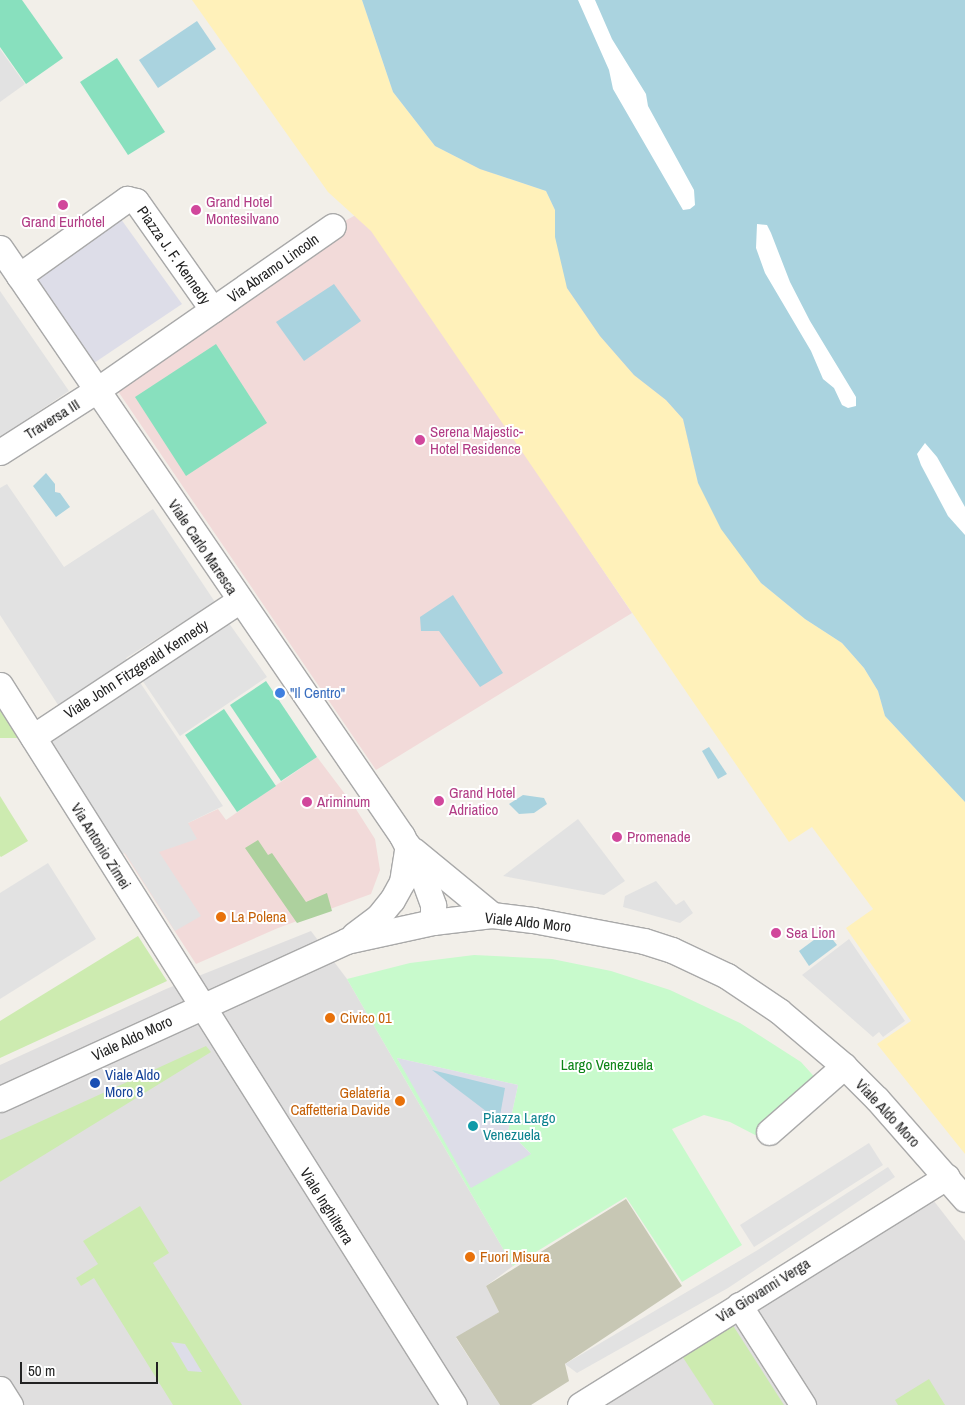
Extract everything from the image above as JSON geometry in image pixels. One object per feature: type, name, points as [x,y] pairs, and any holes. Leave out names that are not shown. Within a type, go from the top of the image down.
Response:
[{"type":"street","name":"Piazza J. F. Kennedy","points":[[19,276],[127,199],[136,201],[213,310],[98,390]]},
{"type":"street","name":"Via Abramo Lincoln","points":[[213,310],[333,226]]},
{"type":"street","name":"Viale Carlo Maresca","points":[[0,248],[408,845],[433,905],[433,922]]},
{"type":"street","name":"Traversa III","points":[[2,450],[98,390]]},
{"type":"street","name":"Viale John Fitzgerald Kennedy","points":[[33,737],[240,600]]},
{"type":"street","name":"Via Antonio Zimei","points":[[0,685],[201,1006]]},
{"type":"street","name":"Viale Carlo Maresca","points":[[408,845],[492,915]]},
{"type":"street","points":[[346,941],[378,917],[392,900],[402,882],[408,845]]},
{"type":"street","name":"Viale Aldo Moro","points":[[0,1099],[346,941],[433,922],[492,915],[609,933],[672,950],[705,964],[752,993],[844,1066],[965,1199]]},
{"type":"street","name":"Viale Inghilterra","points":[[201,1006],[454,1405]]},
{"type":"street","points":[[769,1132],[844,1066]]},
{"type":"street","name":"Via Giovanni Verga","points":[[580,1405],[947,1177]]},
{"type":"street","points":[[739,1305],[803,1405]]},
{"type":"street","points":[[0,1389],[10,1405]]},
{"type":"shaded area","points":[[0,49],[25,84],[0,102]]},
{"type":"shaded area","name":"Serena Majestic- Hotel Residence","points":[[457,158],[493,173],[555,220],[681,410],[695,469],[582,539],[632,613],[376,770],[111,381],[320,235]]},
{"type":"shaded area","points":[[118,215],[182,304],[94,363],[33,273]]},
{"type":"shaded area","points":[[0,291],[69,391],[0,437]]},
{"type":"shaded area","points":[[7,484],[64,567],[153,509],[215,602],[126,658],[129,663],[60,708],[0,615],[0,488]]},
{"type":"shaded area","points":[[226,619],[267,677],[180,736],[140,677]]},
{"type":"shaded area","points":[[139,681],[223,806],[188,823],[197,839],[159,852],[201,916],[175,931],[125,853],[114,857],[41,744]]},
{"type":"shaded area","points":[[317,757],[354,806],[375,839],[380,870],[371,894],[278,928],[196,964],[124,853],[218,809],[226,820]]},
{"type":"shaded area","points":[[578,819],[625,881],[604,895],[503,876]]},
{"type":"shaded area","points":[[48,863],[96,939],[0,999],[0,893]]},
{"type":"shaded area","points":[[656,881],[676,905],[684,900],[693,913],[680,923],[623,907],[625,896]]},
{"type":"shaded area","points":[[311,931],[347,979],[513,1266],[486,1286],[499,1312],[456,1338],[500,1405],[0,1405],[0,1065],[166,989]]},
{"type":"shaded area","points":[[849,939],[905,1021],[883,1037],[879,1032],[873,1037],[802,975]]},
{"type":"shaded area","name":"Piazza Largo Venezuela","points":[[397,1058],[518,1085],[508,1131],[531,1154],[471,1188]]},
{"type":"shaded area","points":[[869,1143],[883,1165],[754,1247],[740,1225]]},
{"type":"shaded area","points":[[888,1167],[895,1177],[728,1288],[577,1373],[565,1364],[756,1251]]},
{"type":"shaded area","points":[[930,1196],[965,1241],[965,1405],[606,1405]]},
{"type":"shaded area","points":[[626,1199],[682,1286],[565,1364],[569,1381],[531,1405],[500,1405],[456,1337],[499,1312],[486,1286]]},
{"type":"shaded area","points":[[171,1342],[185,1344],[202,1372],[188,1371]]},
{"type":"green space","points":[[0,0],[22,0],[63,58],[26,84],[0,47]]},
{"type":"green space","points":[[117,58],[165,132],[128,155],[80,82]]},
{"type":"green space","points":[[216,344],[267,423],[186,476],[135,397]]},
{"type":"green space","points":[[266,681],[317,757],[281,781],[230,705]]},
{"type":"green space","points":[[224,709],[276,786],[237,812],[185,735]]},
{"type":"green space","points":[[0,710],[18,738],[0,738]]},
{"type":"green space","points":[[0,796],[28,841],[1,857],[0,856]]},
{"type":"green space","points":[[258,840],[268,855],[272,853],[306,902],[327,893],[332,911],[297,923],[245,848]]},
{"type":"green space","points":[[138,936],[167,981],[0,1058],[0,1021]]},
{"type":"green space","name":"Largo Venezuela","points":[[474,955],[552,959],[611,971],[670,990],[740,1023],[801,1062],[820,1083],[759,1137],[730,1122],[704,1115],[672,1129],[742,1245],[682,1282],[626,1197],[513,1266],[347,979],[410,963]],"holes":[[[397,1058],[518,1085],[508,1131],[531,1154],[425,1104]]]},
{"type":"green space","points":[[206,1046],[211,1052],[0,1182],[0,1140]]},
{"type":"green space","points":[[140,1206],[169,1253],[153,1263],[242,1405],[173,1405],[94,1278],[81,1286],[76,1278],[98,1264],[83,1241]]},
{"type":"green space","points":[[732,1324],[784,1405],[714,1405],[682,1356]]},
{"type":"green space","points":[[929,1379],[945,1405],[898,1405],[895,1400]]},
{"type":"sand","points":[[192,0],[362,0],[393,92],[435,146],[480,169],[546,191],[555,210],[567,288],[600,336],[634,375],[666,400],[683,419],[698,483],[761,583],[805,619],[842,643],[864,668],[878,691],[885,716],[965,802],[965,1154],[877,1044],[911,1021],[846,928],[873,909],[812,827],[789,842],[371,231],[328,192]]},
{"type":"water","points":[[362,0],[965,0],[965,802],[885,716],[878,691],[864,668],[842,643],[805,619],[761,583],[721,529],[698,483],[683,419],[666,400],[634,375],[600,336],[567,288],[555,237],[555,210],[546,191],[480,169],[435,146],[393,92]]},
{"type":"water","points":[[197,21],[216,49],[158,88],[139,60]]},
{"type":"water","points":[[334,284],[361,321],[304,361],[276,322]]},
{"type":"water","points":[[46,473],[55,484],[55,492],[60,493],[70,507],[56,517],[33,486]]},
{"type":"water","points":[[453,595],[503,673],[480,687],[439,631],[421,631],[420,617]]},
{"type":"water","points":[[709,747],[727,774],[718,779],[702,751]]},
{"type":"water","points":[[523,795],[544,798],[547,804],[534,813],[519,814],[509,804]]},
{"type":"water","points":[[826,931],[837,945],[809,966],[799,951]]},
{"type":"water","points":[[432,1070],[505,1088],[499,1121]]},
{"type":"pier","points":[[578,0],[595,0],[612,39],[646,94],[648,106],[694,190],[695,205],[690,209],[683,210],[613,89],[609,70]]},
{"type":"pier","points":[[757,224],[767,225],[790,282],[810,321],[856,397],[856,406],[848,408],[842,405],[834,388],[823,379],[811,351],[765,273],[756,248]]},
{"type":"pier","points":[[925,443],[937,457],[965,507],[965,535],[948,516],[921,465],[917,454]]},
{"type":"place","name":"Grand Eurhotel","points":[[63,205]]},
{"type":"place","name":"Grand Hotel Montesilvano","points":[[196,210]]},
{"type":"place","name":"Serena Majestic- Hotel Residence","points":[[420,440]]},
{"type":"place","name":"\"Il Centro\"","points":[[280,693]]},
{"type":"place","name":"Grand Hotel Adriatico","points":[[439,801]]},
{"type":"place","name":"Ariminum","points":[[307,802]]},
{"type":"place","name":"Promenade","points":[[617,837]]},
{"type":"place","name":"La Polena","points":[[221,917]]},
{"type":"place","name":"Sea Lion","points":[[776,933]]},
{"type":"place","name":"Civico 01","points":[[330,1018]]},
{"type":"place","name":"Viale Aldo Moro 8","points":[[95,1083]]},
{"type":"place","name":"Gelateria Caffetteria Davide","points":[[400,1101]]},
{"type":"place","name":"Piazza Largo Venezuela","points":[[473,1126]]},
{"type":"place","name":"Fuori Misura","points":[[470,1257]]}]
